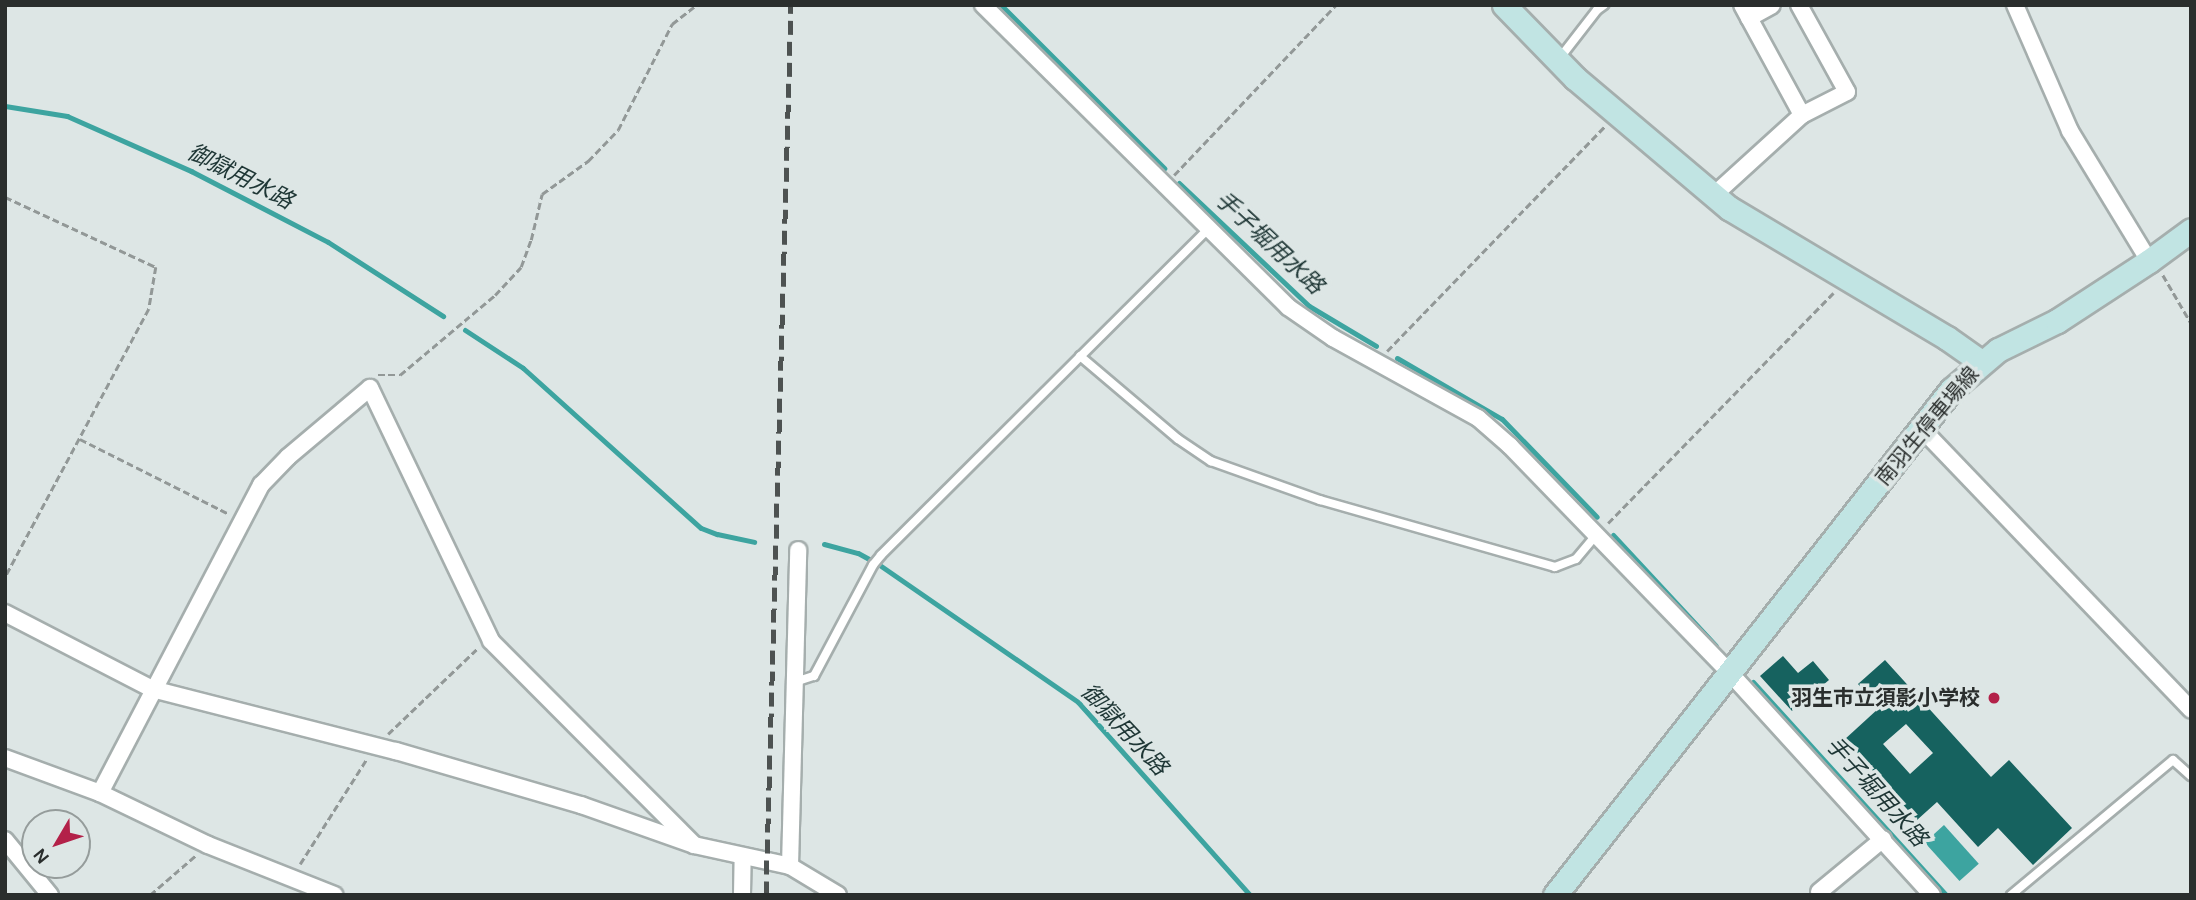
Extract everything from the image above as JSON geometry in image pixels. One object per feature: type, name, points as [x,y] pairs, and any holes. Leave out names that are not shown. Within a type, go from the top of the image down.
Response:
[{"type":"main road","name":"南羽生停車場線","points":[[1504,5],[1557,61],[1714,195],[1966,349],[1981,362],[1951,390],[1555,895]]},
{"type":"main road","points":[[1981,362],[2057,321],[2151,260],[2191,230]]},
{"type":"street","points":[[983,5],[1207,230],[1288,307],[1493,430],[1730,673],[1932,895]]},
{"type":"street","points":[[1772,5],[1745,12],[1802,115]]},
{"type":"street","points":[[1714,195],[1802,115],[1847,92],[1799,5]]},
{"type":"street","points":[[2015,5],[2070,131],[2151,260]]},
{"type":"street","points":[[100,793],[261,485],[288,457],[370,388],[490,637],[694,845]]},
{"type":"street","points":[[1921,428],[2191,710]]},
{"type":"street","points":[[790,866],[798,550]]},
{"type":"street","points":[[5,613],[152,689],[376,746],[581,805],[694,845],[790,866],[838,895]]},
{"type":"street","points":[[5,758],[100,793],[208,845],[334,895]]},
{"type":"street","points":[[1819,892],[1883,839]]},
{"type":"street","points":[[5,840],[50,895]]},
{"type":"street","points":[[742,895],[743,856]]},
{"type":"lane","points":[[1557,61],[1597,10],[1604,5]]},
{"type":"lane","points":[[796,682],[814,676],[881,555],[1207,230]]},
{"type":"lane","points":[[1080,356],[1178,439],[1211,461],[1320,500],[1555,567],[1576,559],[1596,535]]},
{"type":"lane","points":[[2011,895],[2174,760],[2191,776]]},
{"type":"path","points":[[370,388],[379,373],[400,375],[495,295],[521,267],[531,240],[542,194],[588,161],[618,130],[672,24],[696,5]]},
{"type":"path","points":[[1164,186],[1336,5]]},
{"type":"path","points":[[1379,363],[1388,350],[1615,113]]},
{"type":"path","points":[[5,197],[156,267],[149,309],[5,578]]},
{"type":"path","points":[[2151,260],[2191,323]]},
{"type":"path","points":[[1596,535],[1847,278]]},
{"type":"path","points":[[80,439],[243,521]]},
{"type":"path","points":[[291,878],[376,746],[490,637]]},
{"type":"path","points":[[150,895],[208,845]]},
{"type":"water","points":[[1944,825],[1979,864],[1959,881],[1925,842]]},
{"type":"building","points":[[1783,656],[1798,673],[1813,661],[1829,680],[1792,711],[1760,676]]},
{"type":"building","points":[[1885,660],[1991,777],[2009,760],[2072,828],[2033,865],[1998,828],[1978,847],[1937,802],[1917,820],[1844,740],[1879,708],[1858,684]],"holes":[[[1906,724],[1933,753],[1910,774],[1883,744]]]},
{"type":"waterway","name":"手子堀用水路","points":[[1001,5],[1164,168]]},
{"type":"waterway","name":"御獄用水路","points":[[5,106],[67,116],[191,171],[328,242],[443,316]]},
{"type":"waterway","name":"手子堀用水路","points":[[1179,183],[1309,306],[1376,346]]},
{"type":"waterway","name":"御獄用水路","points":[[465,330],[523,368],[701,528],[754,542]]},
{"type":"waterway","name":"手子堀用水路","points":[[1397,358],[1502,419],[1597,517]]},
{"type":"waterway","name":"手子堀用水路","points":[[1613,535],[1716,646]]},
{"type":"waterway","name":"御獄用水路","points":[[824,544],[858,553],[869,559]]},
{"type":"waterway","name":"御獄用水路","points":[[881,566],[1078,702],[1250,895]]},
{"type":"waterway","name":"手子堀用水路","points":[[1753,682],[1946,895]]},
{"type":"railway","points":[[766,895],[791,5]]},
{"type":"place","name":"羽生市立須影小学校","points":[[1994,698]]}]
